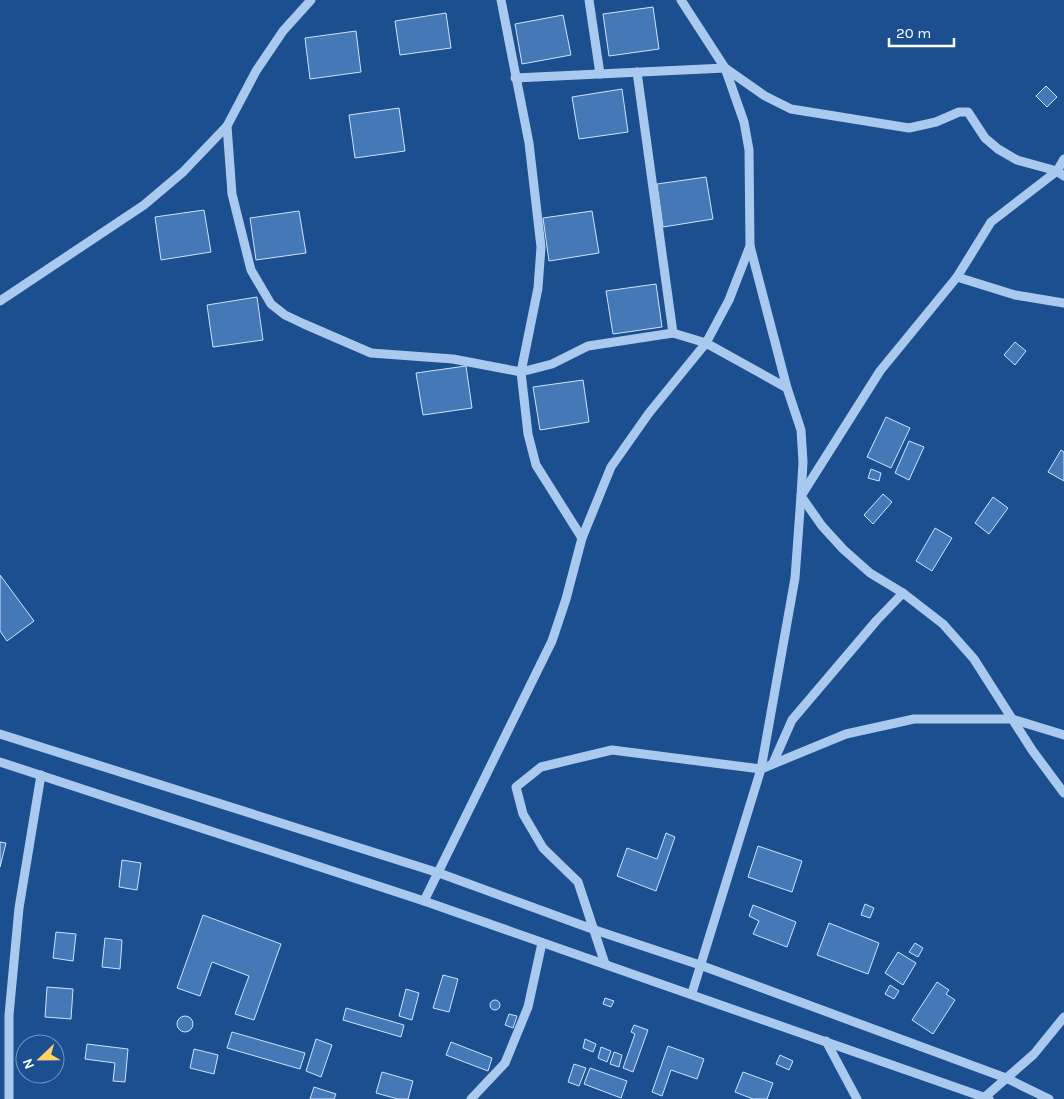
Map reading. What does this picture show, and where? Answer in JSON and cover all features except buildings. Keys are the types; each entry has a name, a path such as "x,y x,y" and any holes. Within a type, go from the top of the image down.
{"street":[{"path":"0,301 144,205 183,172 227,126 256,71 283,31 311,0"},
{"path":"502,0 515,78 529,143 541,247 538,288 521,372 528,434 536,465 582,538"},
{"path":"588,0 600,74"},
{"path":"681,0 725,68 744,122 749,150 750,246 787,388 801,430 803,462 795,578 761,769 712,934 692,993"},
{"path":"515,78 725,68 765,96 791,109 908,128 936,122 959,112 968,112 986,138 998,149 1018,160 1061,173"},
{"path":"637,72 673,333"},
{"path":"227,126 232,194 252,270 271,304 291,318 371,353 453,359 521,372 552,364 588,346 673,333 706,343 787,388"},
{"path":"802,496 880,371 957,277 991,222 1061,173 1064,159"},
{"path":"424,900 552,641 566,599 582,538 611,466 650,413 706,343 729,300 750,246"},
{"path":"957,277 1015,295 1064,303"},
{"path":"802,496 822,526 843,550 870,573 903,593 943,624 974,658 1012,719 1064,793"},
{"path":"773,763 792,720 877,620 903,593"},
{"path":"605,964 578,882 544,848 524,814 516,787 541,768 612,750 761,769 846,734 914,719 1012,719 1064,735"},
{"path":"0,734 439,873 595,930 700,965 1006,1078 1049,1099"},
{"path":"0,762 424,900 987,1098 1006,1078 1034,1054 1064,1017"},
{"path":"9,1099 9,1015 17,927 41,775"},
{"path":"471,1099 505,1063 528,1007 542,943"},
{"path":"826,1041 857,1099"}]}
